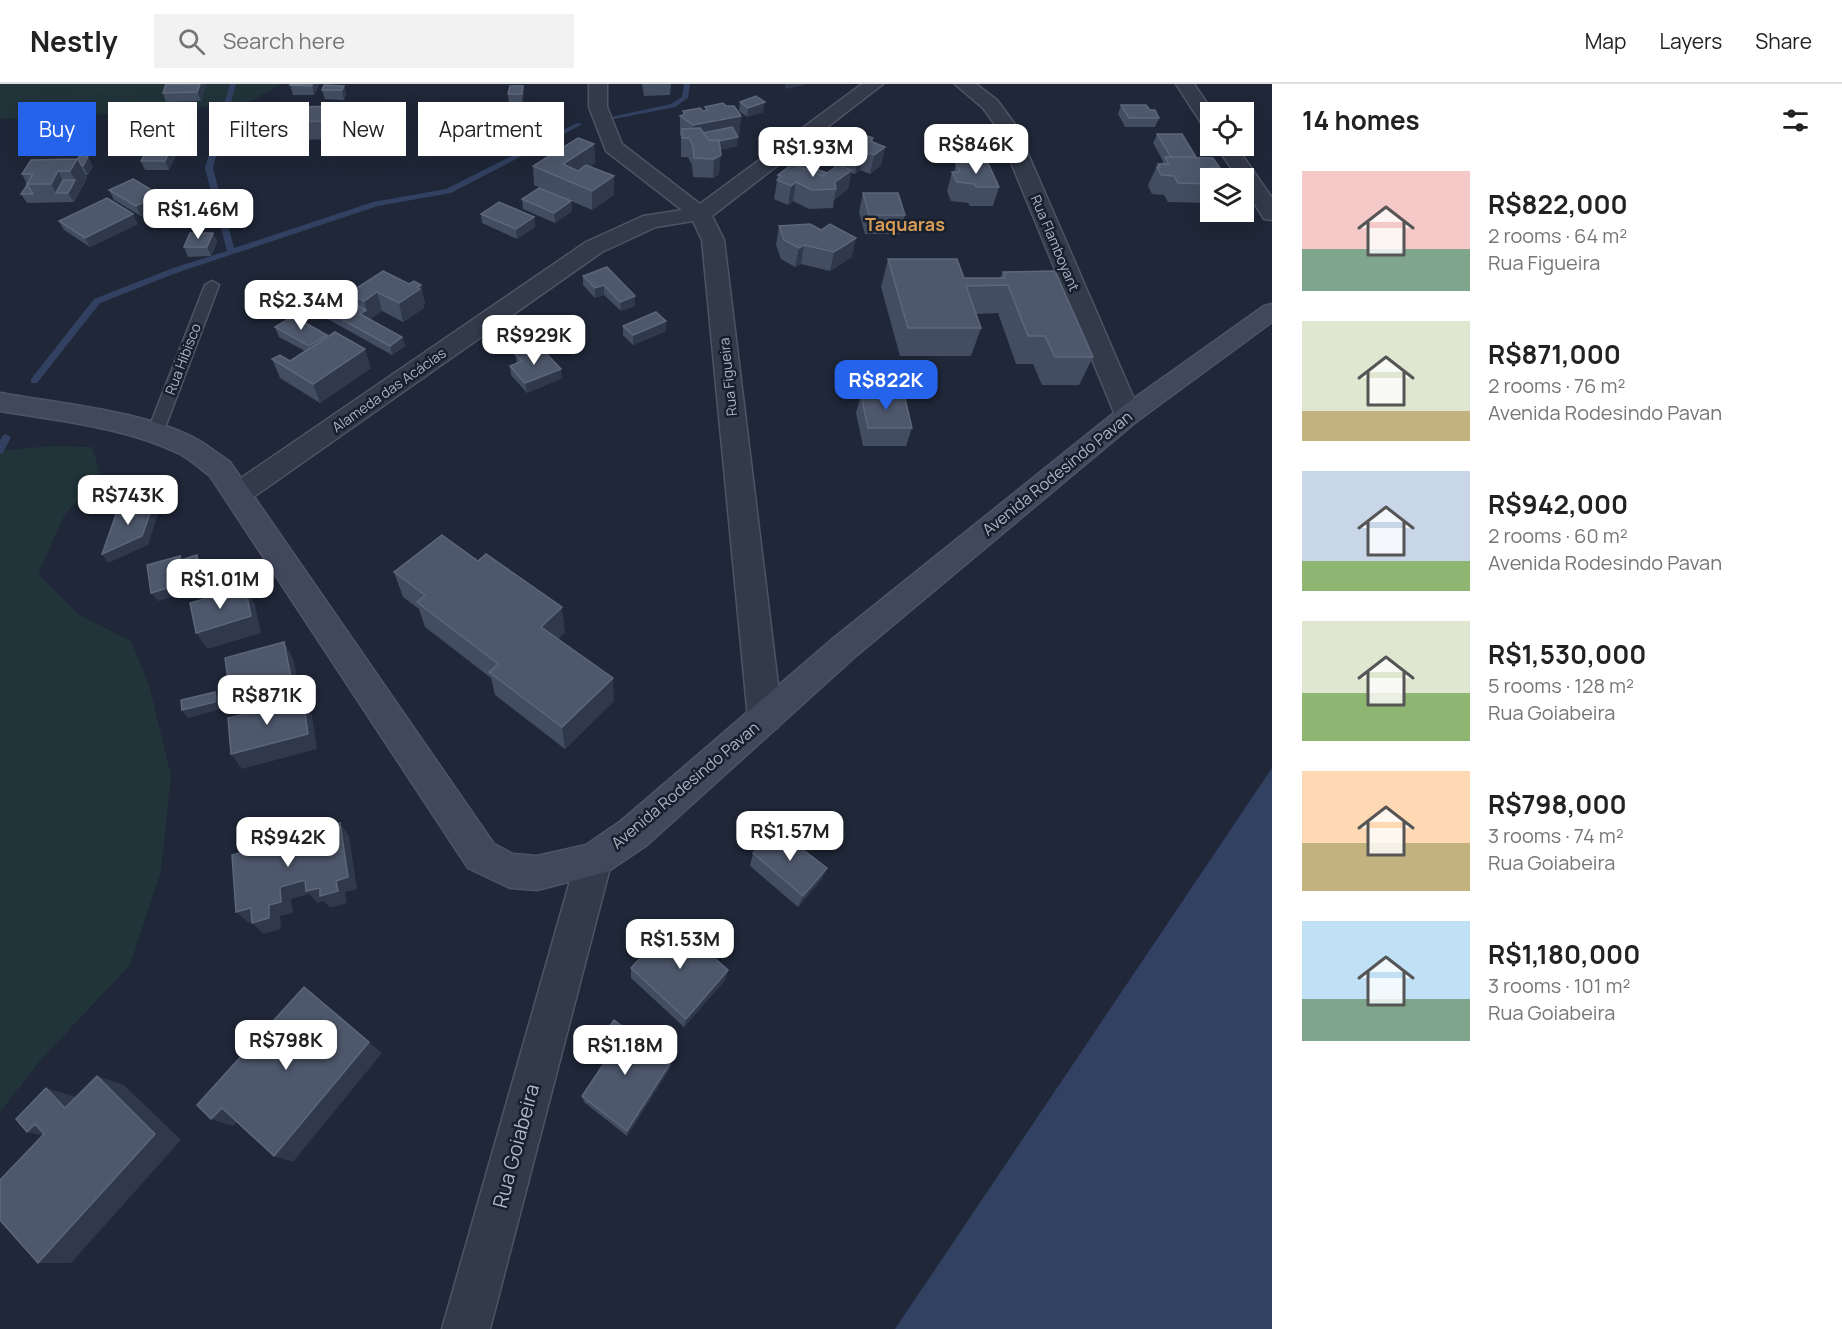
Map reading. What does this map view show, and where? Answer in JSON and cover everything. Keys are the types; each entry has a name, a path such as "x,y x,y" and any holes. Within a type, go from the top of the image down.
{"main road":[{"name":"Avenida Rodesindo Pavan","path":"0,402 114,422 155,433 192,449 220,469 481,856 510,871 537,873 594,860 634,833 846,646 1128,415 1272,311"}],"street":[{"name":"Rua Figueira","path":"598,84 598,107 613,147 700,214 713,240 765,718"},
{"name":"Alameda das Acácias","path":"238,494 594,248 651,221 700,214 874,84"},
{"name":"Rua Flamboyant","path":"964,84 990,104 1006,126 1128,415"},
{"path":"1185,84 1200,107"},
{"path":"1233,156 1272,214"},
{"name":"Rua Goiabeira","path":"466,1329 594,860"}],"lane":[{"name":"Rua Hibisco","path":"155,433 212,285"}],"green space":[{"path":"0,84 282,84 251,101 209,102 209,106 197,108 197,102 108,102 108,114 96,115 96,102 18,102 18,118 0,118"},
{"path":"50,446 92,447 101,476 65,514 38,574 78,614 131,641 149,685 171,775 161,871 130,965 39,1062 0,1112 0,451"}],"water":[{"path":"1272,768 1272,1329 895,1329"}],"building":[{"path":"166,84 200,84 197,92 163,93"},
{"path":"312,84 312,86 290,85"},
{"path":"324,85 344,86 342,90 322,90"},
{"path":"510,86 523,86 522,94 508,94"},
{"path":"756,96 765,102 748,108 740,102"},
{"path":"723,103 726,106 734,106 741,116 693,125 680,116 685,114 683,111 700,108 703,111 708,110 705,107"},
{"path":"1121,105 1146,105 1150,110 1155,110 1159,118 1129,118"},
{"path":"321,106 321,121 309,122 309,107"},
{"path":"732,127 738,137 719,141 709,140 703,133"},
{"path":"700,128 709,140 719,140 721,155 714,159 694,158 693,146 689,138 682,138 682,129"},
{"path":"851,130 873,138 870,141 885,147 874,155 864,151 859,155 831,144"},
{"path":"1157,134 1182,134 1196,157 1171,157"},
{"path":"578,138 594,144 563,164 578,171 586,165 614,176 592,191 533,166 549,156 564,156 564,147"},
{"path":"79,156 88,156 83,166 78,159"},
{"path":"144,156 167,156 165,161 141,161"},
{"path":"1165,157 1213,158 1220,168 1200,168 1200,184 1178,183 1174,176 1161,175 1157,167 1160,167 1158,164 1169,164"},
{"path":"77,159 70,171 58,171 51,184 27,184 33,174 22,174 31,160"},
{"path":"988,163 999,187 976,187 974,184 957,182 952,172 960,172 956,164"},
{"path":"792,164 823,176 838,165 852,170 835,182 836,189 812,190 796,182 791,186 777,180 781,176 778,175"},
{"path":"803,164 827,173 823,176 799,167"},
{"path":"133,179 160,195 136,206 109,190"},
{"path":"63,180 75,180 68,193 56,193"},
{"path":"27,185 33,194 21,194"},
{"path":"539,188 571,201 554,213 522,199"},
{"path":"863,193 898,193 905,215 869,215"},
{"path":"107,198 133,214 85,238 59,221"},
{"path":"499,202 534,217 516,229 481,214"},
{"path":"810,224 821,230 830,224 856,238 834,252 804,245 799,248 784,240 779,226"},
{"path":"190,233 213,233 207,247 184,247"},
{"path":"888,259 957,259 964,278 1005,278 1003,272 1055,271 1093,357 1055,357 1045,336 1028,336 1008,285 966,286 981,328 908,328"},
{"path":"607,267 635,296 620,302 604,285 595,288 583,276"},
{"path":"383,271 409,284 414,281 421,285 417,287 420,289 399,303 377,292 364,301 349,293"},
{"path":"323,298 338,306 348,300 366,310 360,314 402,337 390,346 314,304"},
{"path":"656,312 666,321 633,335 623,326"},
{"path":"293,316 327,335 309,346 275,327"},
{"path":"335,332 365,349 313,384 272,359 280,355 290,361"},
{"path":"527,349 533,356 545,352 561,369 525,383 510,366 522,361 515,354"},
{"path":"904,394 912,428 868,428 861,395"},
{"path":"153,505 142,536 102,554 119,506"},
{"path":"442,535 478,561 486,554 562,607 541,627 613,678 562,727 489,672 498,664 417,602 425,595 394,572"},
{"path":"197,555 201,578 151,593 147,565 180,556 181,560"},
{"path":"245,587 251,616 196,633 190,603"},
{"path":"284,642 291,678 230,695 225,658"},
{"path":"215,692 215,702 182,710 181,700"},
{"path":"303,699 308,734 231,754 228,718"},
{"path":"340,823 348,877 336,881 338,891 320,896 320,888 306,891 305,880 280,887 281,902 269,905 269,918 252,923 251,908 236,912 232,855 263,847 262,839 294,830 296,847 308,844 306,832"},
{"path":"776,829 827,868 803,896 753,853"},
{"path":"674,922 728,970 686,1019 631,968"},
{"path":"304,987 369,1042 274,1156 222,1108 211,1119 197,1105"},
{"path":"614,1020 671,1062 627,1131 582,1096 609,1056 596,1047"},
{"path":"97,1076 155,1134 38,1263 0,1220 0,1180 44,1134 35,1124 27,1132 16,1119 46,1088 65,1108"}],"waterway":[{"path":"231,251 209,168 233,84"},
{"path":"614,117 673,106 685,98 687,84"},
{"path":"34,381 97,301 176,270 376,204 448,191 579,124"},
{"path":"0,451 6,437"}],"district":[{"name":"Taquaras","path":"905,225"}]}
